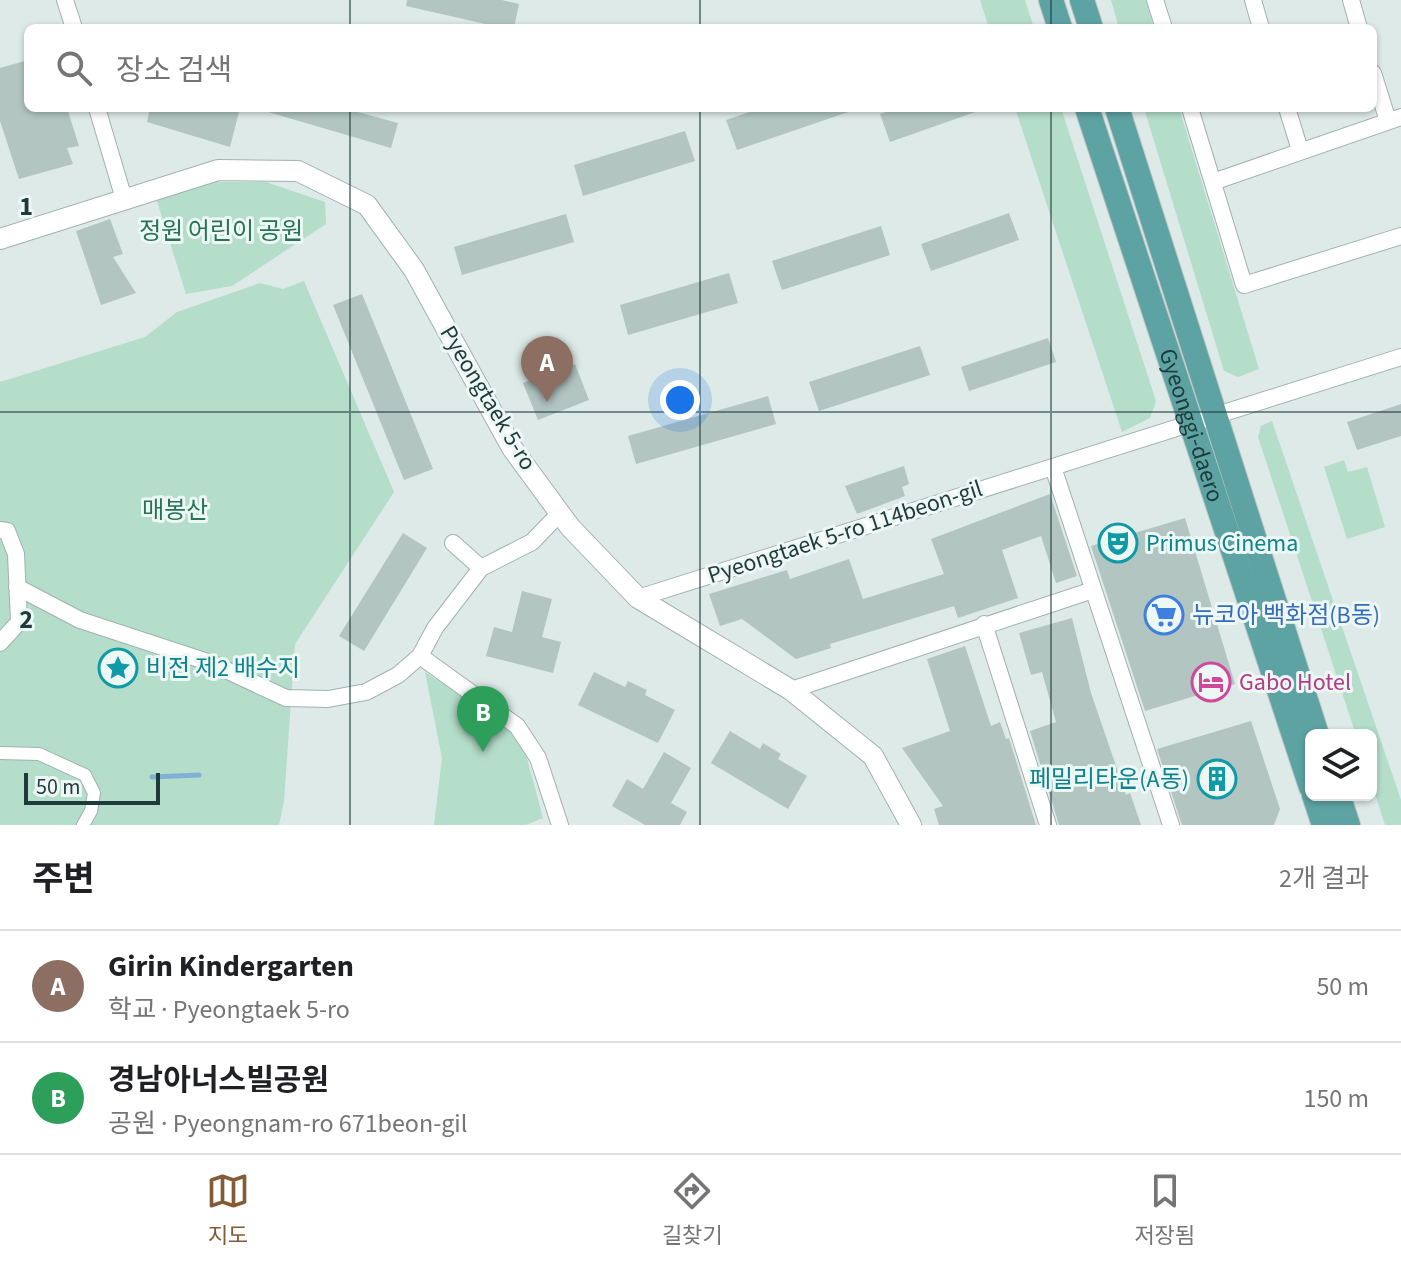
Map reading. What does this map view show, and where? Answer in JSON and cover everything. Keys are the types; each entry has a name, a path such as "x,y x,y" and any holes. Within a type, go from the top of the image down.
{"main road":[{"path":"1082,0 1090,24"},
{"name":"Gyeonggi-daero","path":"1088,112 1315,729"},
{"name":"Gyeonggi-daero","path":"1118,112 1203,419 1305,767"},
{"path":"1316,801 1324,825"},
{"path":"1340,801 1348,825"}],"street":[{"path":"65,0 73,24"},
{"path":"1155,0 1163,24"},
{"path":"1253,0 1260,24"},
{"path":"1351,0 1358,24"},
{"path":"1213,182 1394,119 1377,82"},
{"path":"98,112 124,199"},
{"path":"1191,112 1244,285 1401,236"},
{"path":"1288,112 1300,150"},
{"name":"Pyeongtaek 5-ro","path":"0,239 218,170 298,171 367,205 414,270 512,448 560,513 638,598 791,690 873,756 911,825"},
{"name":"Pyeongtaek 5-ro 114beon-gil","path":"638,598 1401,357"},
{"path":"1053,467 1171,825"},
{"path":"17,587 80,620 211,663 286,698 328,699 366,692 398,675 420,656 435,628 481,568 532,542 560,513"},
{"path":"0,643 19,622 16,554 4,531"},
{"path":"453,543 481,568"},
{"path":"791,690 1093,590"},
{"path":"984,624 1048,825"},
{"path":"420,656 517,726 538,758 560,825"},
{"path":"0,753 39,754 85,775 94,793 91,811 83,825"}],"green space":[{"path":"980,0 1025,0 1033,24 988,24"},
{"path":"1111,0 1146,0 1153,24 1118,24"},
{"path":"1016,112 1062,112 1156,401 1150,418 1122,432"},
{"path":"1145,112 1180,112 1259,369 1238,377 1224,371"},
{"name":"정원 어린이 공원","path":"214,182 266,182 325,202 326,224 232,286 186,294 156,198"},
{"name":"매봉산","path":"304,281 394,492 295,644 284,801 279,825 0,825 0,382 145,337 177,312 260,283 283,289"},
{"path":"1272,421 1377,729 1354,729 1258,437 1261,426"},
{"path":"1344,460 1348,472 1367,467 1385,527 1347,539 1324,467"},
{"path":"425,672 514,730 524,747 543,818 526,825 434,825 442,758"},
{"path":"1377,729 1401,800 1401,825 1385,825 1377,800"}],"building":[{"path":"407,0 502,0 519,4 515,24 485,24 406,6"},
{"path":"24,61 24,112 68,112 79,146 67,148 73,164 19,179 0,121 0,68"},
{"path":"149,112 239,112 230,147 147,122"},
{"path":"268,112 358,112 398,123 391,148"},
{"path":"749,112 848,112 737,150 726,120"},
{"path":"886,112 975,112 890,142 880,114"},
{"path":"685,131 695,161 583,196 574,165"},
{"path":"1009,213 1019,240 931,271 921,244"},
{"path":"566,214 574,242 462,275 454,247"},
{"path":"110,219 123,254 113,257 136,293 101,305 76,231"},
{"path":"881,226 890,255 782,290 772,261"},
{"path":"729,273 738,303 628,335 620,305"},
{"path":"362,294 433,469 404,480 333,305"},
{"path":"1048,338 1056,362 969,391 961,367"},
{"path":"920,346 930,375 819,411 809,382"},
{"path":"575,364 589,400 538,420 523,383"},
{"path":"768,396 776,424 636,464 628,436"},
{"path":"1401,404 1401,436 1357,450 1347,422"},
{"path":"904,466 909,484 902,487 905,496 857,514 845,486"},
{"path":"1050,494 1077,576 1056,583 1041,536 1002,550 1018,598 958,618 954,606 830,644 831,648 796,659 742,619 720,626 709,594 787,570 790,579 849,559 863,599 944,574 931,539"},
{"name":"뉴코아 백화점(B동)","path":"1185,518 1235,684 1145,711 1091,546"},
{"path":"403,533 427,548 364,651 339,636"},
{"path":"522,591 552,599 542,637 561,642 553,673 486,656 494,627 512,632"},
{"path":"1072,618 1091,693 1126,795 1130,793 1141,825 1059,825 1030,731 1056,722 1042,672 1031,675 1019,633"},
{"path":"965,646 991,726 1000,722 1006,739 1009,738 1036,825 939,825 934,809 943,806 902,748 950,731 927,659"},
{"path":"594,672 625,687 628,681 647,690 645,695 675,710 658,743 578,705"},
{"name":"페밀리타운(A동)","path":"1251,721 1280,809 1274,825 1182,825 1157,749"},
{"path":"730,731 760,749 763,743 781,754 778,759 807,776 788,809 711,763"},
{"path":"664,752 691,768 671,803 687,812 680,825 645,825 612,806 627,779 643,789"}],"waterway":[{"path":"152,777 199,775"}],"place":[{"name":"Girin Kindergarten","path":"547,402"},
{"name":"Primus Cinema","path":"1118,543"},
{"name":"뉴코아 백화점(B동)","path":"1164,615"},
{"name":"비전 제2 배수지","path":"118,668"},
{"name":"Gabo Hotel","path":"1211,682"},
{"name":"경남아너스빌공원","path":"483,752"},
{"name":"페밀리타운(A동)","path":"1217,779"}]}
